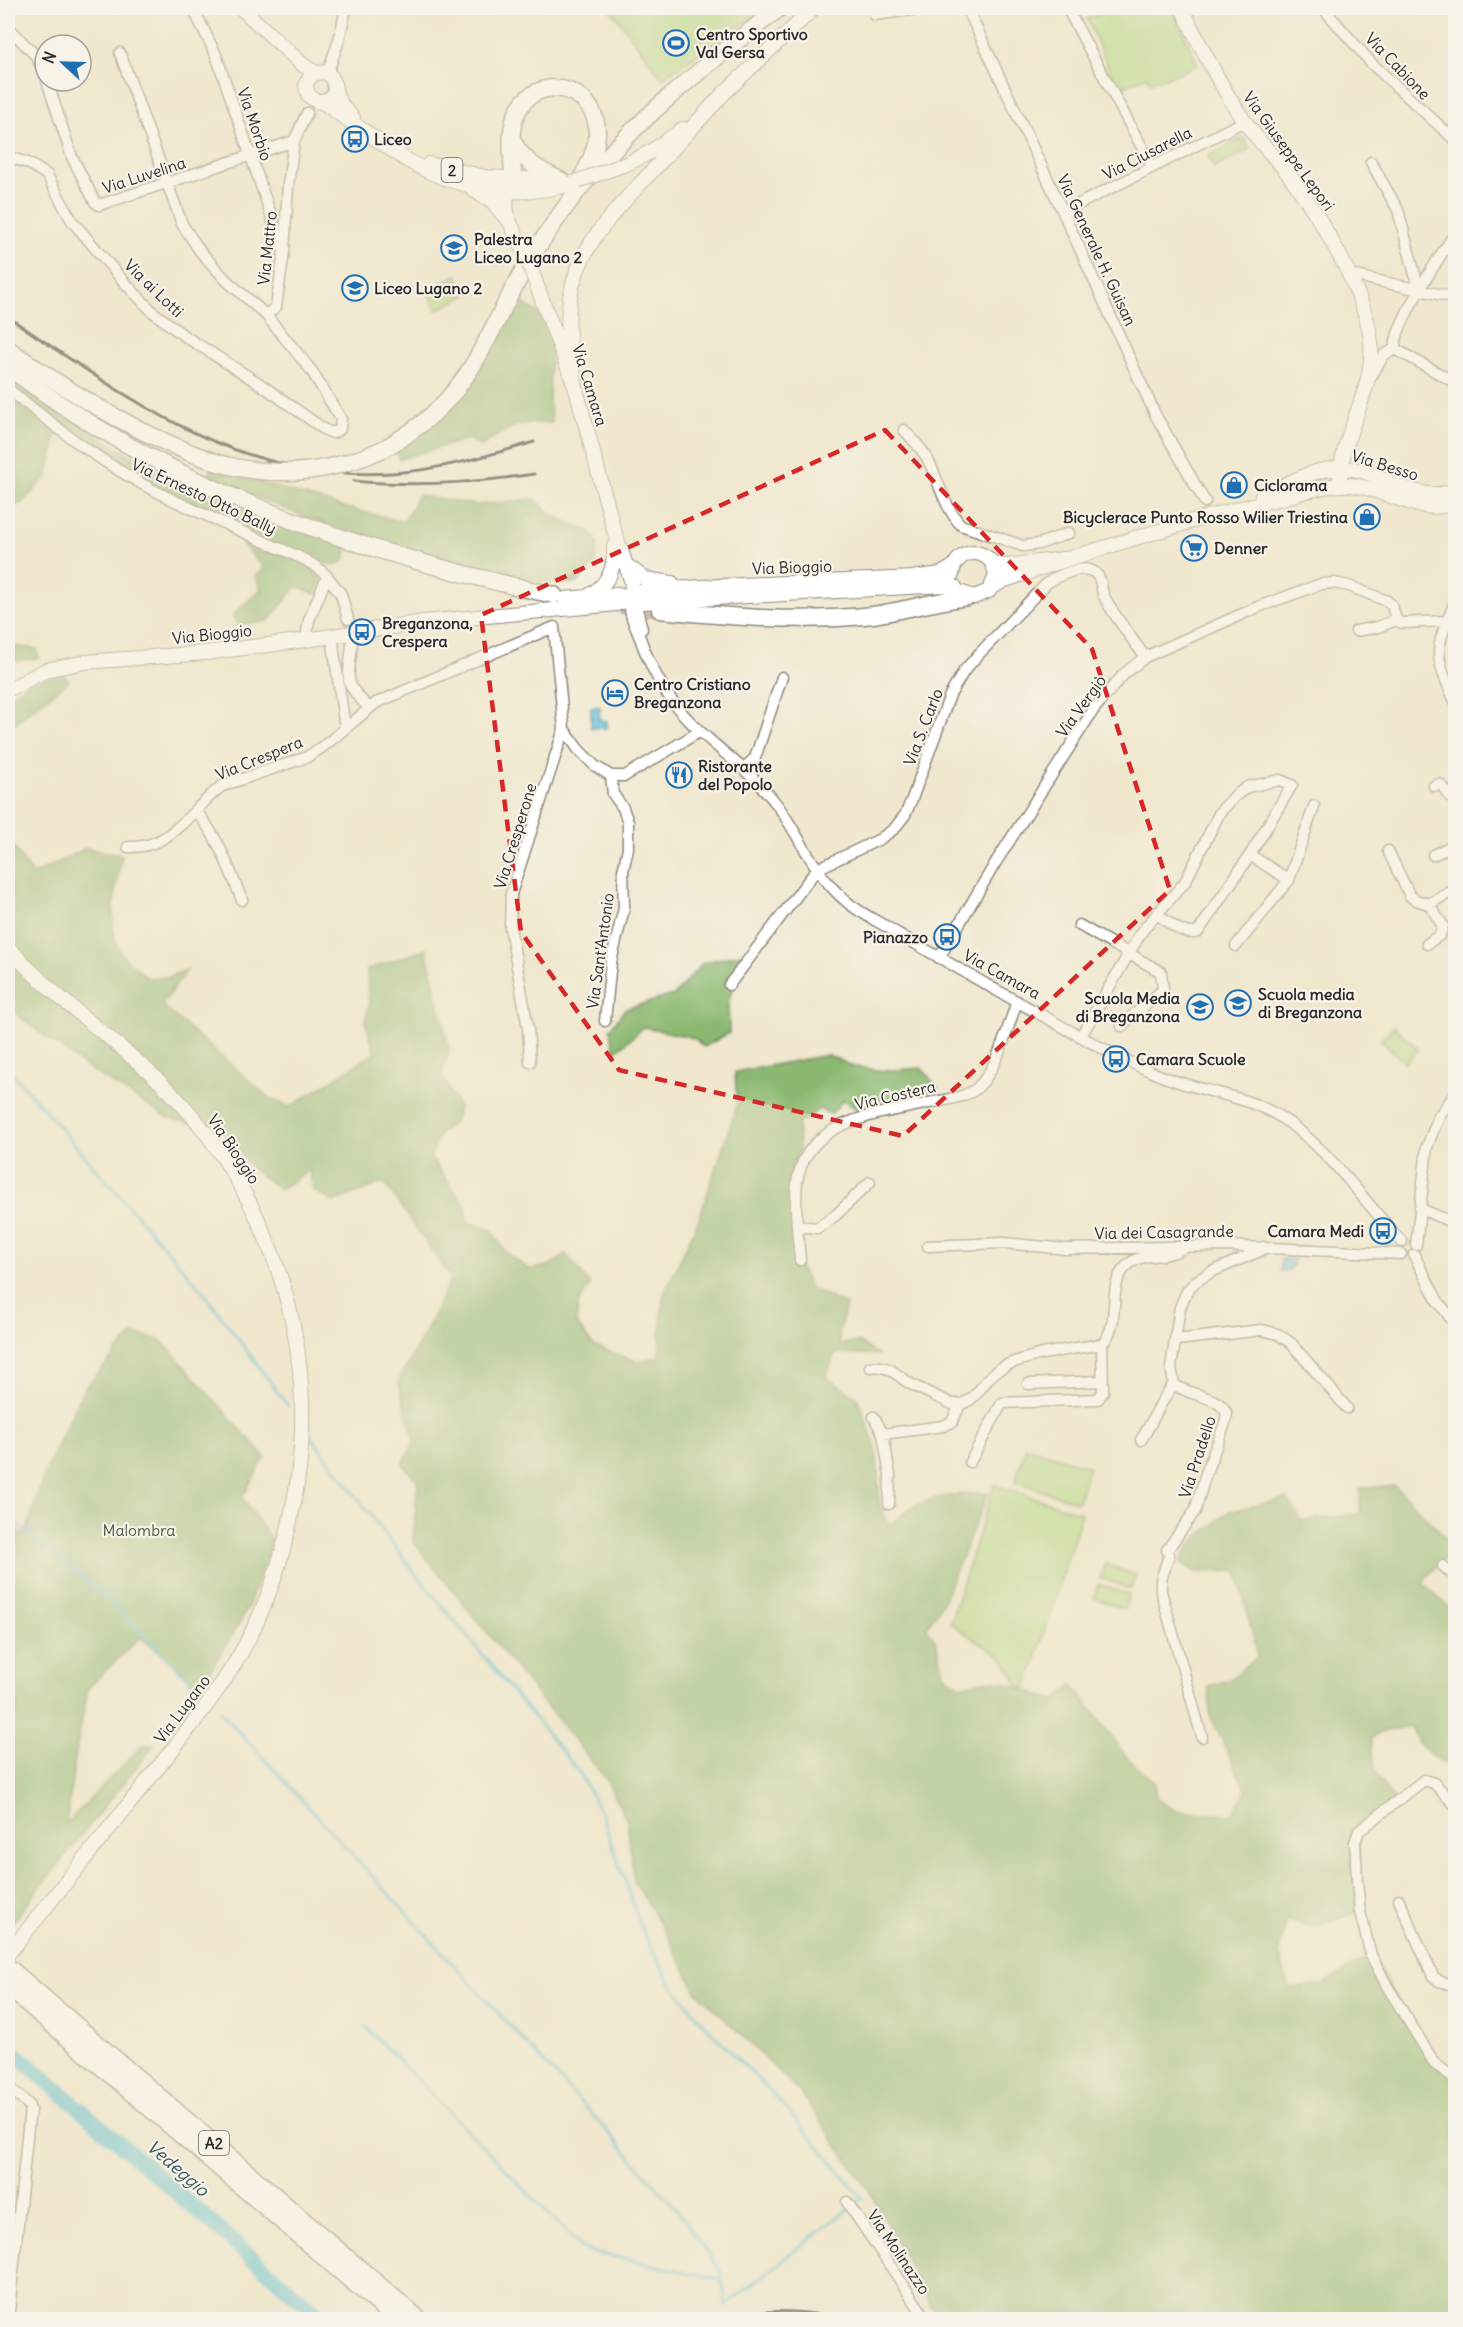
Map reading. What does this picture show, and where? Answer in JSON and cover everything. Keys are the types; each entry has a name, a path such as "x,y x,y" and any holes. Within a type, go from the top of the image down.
{"highway":[{"path":"571,186 611,153 695,73 780,8"},
{"path":"8,349 61,385 134,426 215,462 261,472 294,472 347,463 383,449 422,425 462,384 597,141 596,120 584,100 561,88 549,89 532,95 523,103 516,114 512,140 511,187"},
{"path":"512,140 527,162 571,186"},
{"path":"8,367 116,439 185,476 262,509 391,555 554,595"},
{"path":"660,605 754,618 808,619 873,615 962,592"},
{"name":"A2","path":"8,1967 420,2319"},
{"name":"A2","path":"8,1987 396,2319"}],"main road":[{"name":"2","path":"241,8 303,65 322,74"},
{"name":"2","path":"253,18 314,96 419,168 455,182 551,189 571,186 629,163 668,141 726,92 814,8"},
{"name":"Via Giuseppe Lepori","path":"1183,9 1218,79 1245,121 1313,208 1350,278 1370,334 1371,363 1339,468 1340,484"},
{"path":"322,74 334,80 335,92 330,99 314,96 309,80 322,74"},
{"name":"2","path":"335,92 343,106 363,130"},
{"path":"576,389 568,314 574,280 584,256 597,233 616,210 726,92"},
{"name":"2","path":"393,151 452,171 485,177 511,187"},
{"path":"455,182 473,189 492,201 511,225"},
{"name":"Via Camara","path":"511,187 525,253"},
{"name":"Via Camara","path":"511,187 504,204 576,389 614,530 633,589 631,598"},
{"name":"Via Besso","path":"1339,468 1360,471 1412,491 1436,495 1453,501"},
{"name":"Via Bioggio","path":"1230,510 1309,476 1339,468"},
{"name":"Via Besso","path":"1340,484 1364,486 1416,505 1429,506 1453,501"},
{"name":"Via Bioggio","path":"8,690 35,674 70,664 205,653 332,637 500,608 618,594 660,605 944,585 962,592 984,595 992,587 1005,580 1071,558 1230,510 1340,484"},
{"path":"588,597 609,579 615,563 614,530"},
{"name":"Via Camara","path":"614,530 625,588 631,598"},
{"name":"Via Bioggio","path":"424,622 617,604 644,591 728,585 912,578 941,574 967,554 981,554"},
{"path":"981,554 993,564 996,576 992,587"},
{"name":"Via Bioggio","path":"993,564 1006,566 1071,558"},
{"path":"626,565 638,575 652,580 728,585"},
{"path":"953,567 952,581 962,592"},
{"name":"Via Bioggio","path":"8,947 60,997 162,1083 204,1131 242,1188 268,1245 287,1302 302,1383 300,1442"},
{"name":"Via Lugano","path":"8,1954 199,1716 240,1654 254,1629 277,1573 292,1516 300,1442"}],"street":[{"name":"Via Morbio","path":"193,8 216,55 284,252"},
{"path":"322,74 339,40 346,8"},
{"path":"875,15 924,8"},
{"name":"Via Generale H. Guisan","path":"967,8 1156,416 1205,502"},
{"path":"1067,8 1152,166"},
{"name":"Via Cabione","path":"1323,8 1373,65 1455,141"},
{"path":"8,27 33,53"},
{"path":"120,53 182,224 200,251 226,280 266,315"},
{"name":"Via Luvelina","path":"51,93 72,157 94,202 99,205 294,141"},
{"name":"Via Mattro","path":"266,315 276,307 284,252 288,186 294,141 314,96"},
{"name":"Via Ciusarella","path":"1063,212 1245,121"},
{"name":"Via ai Lotti","path":"8,157 28,163 47,175 72,221 124,283 161,319 325,430 333,433 338,431 342,425 341,419 311,370 266,315"},
{"path":"1371,162 1398,210 1419,290"},
{"path":"1395,350 1396,339 1419,290 1455,232"},
{"path":"1350,278 1356,276 1455,298"},
{"path":"1365,387 1384,355 1395,350"},
{"path":"1395,350 1455,383"},
{"name":"Via Ernesto Otto Bally","path":"8,388 90,452 125,476 304,560 327,576"},
{"path":"904,430 919,445 928,459 953,517 961,525 1015,545 1032,546 1070,533"},
{"path":"981,554 988,535"},
{"name":"Via S. Carlo","path":"729,985 817,869 870,846 894,829 912,799 950,695 964,671 1047,583 1055,577 1087,569 1096,573 1104,595 1145,657"},
{"path":"306,640 309,620 327,576 341,594 348,619"},
{"name":"Via Vergiò","path":"939,958 996,862 1094,709 1124,674 1145,657 1268,603 1321,584 1334,583 1349,586 1387,600 1392,604 1396,620"},
{"name":"Via Camara","path":"631,598 636,605 647,659"},
{"name":"Via Camara","path":"631,598 630,609 647,659 665,694 699,732 765,790 786,816 817,869 849,904 939,958 1128,1061 1162,1076 1250,1103 1277,1115 1305,1135 1326,1156 1402,1242"},
{"path":"1455,600 1437,652 1441,670 1455,703"},
{"path":"641,627 646,612 660,605"},
{"path":"1356,631 1378,627 1396,620 1409,624 1446,621"},
{"name":"Via Crespera","path":"128,847 142,848 158,843 169,836 222,786 307,757 324,747 369,708 554,627"},
{"name":"Via Cresperone","path":"530,1062 528,1028 510,927 511,894 564,729 554,627"},
{"path":"332,637 345,728"},
{"path":"351,644 348,682 369,708"},
{"path":"743,769 755,758 782,677"},
{"path":"564,729 587,758 611,776 625,776 634,772 699,732"},
{"name":"Via Sant'Antonio","path":"605,1021 611,962 624,908 623,871 628,848 628,822 623,808 613,794 611,776"},
{"path":"1081,1036 1142,931 1185,882 1220,812 1247,787 1280,780 1292,785 1250,855 1198,932 1184,933 1157,914"},
{"path":"1434,786 1439,784 1444,787 1449,798 1455,801"},
{"path":"1236,946 1289,880 1314,806"},
{"path":"195,810 207,824 220,848 242,900"},
{"path":"1433,855 1455,844"},
{"path":"1388,852 1410,896 1429,904 1443,926 1440,936 1427,944"},
{"path":"1250,855 1289,880"},
{"path":"1429,904 1455,889"},
{"path":"1079,925 1161,972 1163,989 1129,1017 1122,1026"},
{"name":"Via Costera","path":"800,1260 797,1182 809,1149 826,1134 846,1122 952,1098 975,1090 987,1078 1017,1001"},
{"path":"1455,1093 1433,1129 1426,1155 1415,1250 1409,1257 1401,1254 1399,1247 1402,1242 1409,1240 1415,1250 1437,1300 1455,1325"},
{"path":"798,1226 817,1228 836,1215 870,1182"},
{"path":"1421,1209 1455,1224"},
{"name":"Via dei Casagrande","path":"928,1246 1003,1243 1066,1249 1187,1245 1401,1254"},
{"path":"870,1367 878,1366 899,1374 906,1382 952,1404 968,1403 997,1371 1015,1361 1102,1344 1107,1339 1113,1324 1112,1307 1116,1285 1123,1271 1132,1261 1148,1256 1168,1256 1187,1245"},
{"path":"1141,1440 1153,1422 1165,1395 1174,1384 1172,1367 1182,1299 1195,1282 1218,1269 1260,1251 1263,1247"},
{"path":"1177,1340 1262,1330 1278,1334 1291,1343 1347,1408"},
{"path":"970,1462 1002,1403 1098,1399 1103,1392 1102,1344"},
{"path":"1028,1384 1102,1381"},
{"name":"Via Pradello","path":"1174,1384 1184,1391 1219,1403 1227,1414 1226,1423 1206,1473 1195,1511 1167,1550 1169,1555 1161,1586 1202,1737"},
{"path":"883,1434 943,1426 952,1422 960,1405"},
{"path":"874,1417 883,1434 890,1474 889,1504"},
{"path":"1443,1566 1455,1577"},
{"path":"1455,1806 1434,1783 1424,1780 1364,1826 1356,1835 1355,1842 1360,1912 1371,1955 1387,1986 1435,2064 1455,2079"},
{"path":"1400,1900 1434,1978 1442,1983 1455,1986"},
{"path":"8,2086 28,2104 30,2109 8,2319"},
{"name":"Via Molinazzo","path":"848,2202 927,2319"}],"highlighted area":[{"path":"885,430 1092,649 1170,890 903,1136 619,1070 521,932 481,615"}],"green space":[{"name":"Centro Sportivo Val Gersa","path":"610,8 769,8 662,78"},
{"path":"1113,8 1172,8 1198,65 1151,83 1147,76 1118,89 1087,19"},
{"path":"1243,138 1250,149 1214,168 1208,156"},
{"path":"457,275 467,295 437,310 427,290"},
{"path":"516,300 538,312 551,346 549,402 552,423 522,424 499,434 481,446 468,439 399,459 397,449 442,417"},
{"path":"8,371 78,422 133,457 224,500 347,547 345,559 337,565 305,561 321,579 315,594 297,586 268,621 237,625 233,615 261,589 255,576 264,568 242,544 241,531 162,495 57,429 48,475 22,503 8,508"},
{"path":"212,468 339,506 404,522 418,495 476,505 534,499 554,516 589,531 598,542 595,563 577,583 537,582 479,571 313,520 208,475"},
{"path":"8,646 37,649 39,658 8,662"},
{"path":"62,673 69,681 8,728 8,698 27,684"},
{"path":"8,839 33,875 86,848 122,855 113,904 113,930 120,952 147,978 168,977 187,970 162,1005 269,1098 290,1107 375,1053 365,1021 369,1006 367,970 426,949 449,1049 442,1075 459,1108 454,1122 440,1133 430,1157 466,1207 467,1222 492,1230 503,1249 517,1262 531,1270 551,1265 566,1254 590,1285 579,1301 576,1323 594,1346 638,1362 659,1356 663,1297 699,1219 737,1105 735,1072 828,1055 854,1067 885,1071 922,1068 939,1090 875,1101 861,1112 843,1100 831,1114 819,1109 798,1124 799,1150 792,1168 795,1257 810,1288 846,1305 839,1344 859,1342 878,1355 835,1353 826,1378 857,1397 876,1447 880,1507 889,1526 911,1508 934,1499 959,1494 988,1493 942,1604 926,1629 935,1639 945,1675 960,1686 974,1682 997,1681 1054,1701 1073,1685 1129,1760 1155,1783 1156,1799 1177,1811 1232,1815 1246,1790 1210,1715 1209,1686 1231,1679 1258,1656 1237,1571 1196,1572 1180,1562 1191,1543 1230,1511 1288,1498 1301,1521 1360,1514 1360,1488 1395,1486 1455,1547 1422,1582 1455,1613 1455,1748 1444,1764 1418,1743 1411,1726 1383,1732 1371,1738 1376,1772 1396,1801 1359,1831 1360,1912 1313,1927 1287,1920 1279,1952 1289,1989 1324,1984 1371,1955 1423,2047 1455,2079 1455,2319 938,2319 870,2192 800,2092 696,1991 666,1933 634,1881 627,1821 606,1779 413,1541 418,1481 402,1464 415,1442 398,1382 423,1337 451,1278 384,1182 334,1202 313,1190 309,1170 280,1189 252,1169 225,1132 166,1117 83,1065 8,1008"},
{"path":"744,953 728,1002 729,1033 704,1047 694,1038 644,1027 615,1052 610,1029 625,1009 674,995 703,963"},
{"path":"1394,1026 1418,1049 1405,1063 1381,1040"},
{"name":"Malombra","path":"133,1334 161,1340 265,1457 242,1498 272,1541 247,1610 201,1686 140,1637 88,1688 66,1824 143,1745 154,1745 8,1927 8,1723 18,1707 8,1699 8,1525 25,1535 45,1472 84,1389"},
{"path":"1026,1447 1089,1467 1078,1502 1015,1482"},
{"path":"994,1485 1082,1513 1027,1686 1019,1686 1003,1658 950,1623"},
{"path":"1105,1564 1136,1575 1131,1589 1100,1578"},
{"path":"1098,1584 1129,1595 1124,1609 1094,1598"}],"water":[{"path":"591,707 600,707 599,720 607,721 606,728 591,728"},
{"path":"1281,1259 1294,1259 1294,1265 1289,1271 1280,1271"}],"waterway":[{"path":"8,1068 201,1289 288,1406"},
{"path":"220,1711 620,2145 678,2211 720,2271 726,2305 862,2198 785,2107 700,2020 670,1982 644,1935 601,1813 579,1772 414,1572 309,1434"},
{"path":"8,1517 102,1593 202,1693"},
{"path":"366,2027 582,2248 595,2253 720,2279"},
{"name":"Vedeggio","path":"8,2047 324,2320"}],"tunnel":[{"path":"620,606 660,610"}],"railway":[{"path":"8,317 142,405 187,429 234,449 283,464 336,472 392,473 446,466 534,442"},
{"path":"354,481 399,484 444,483 534,474"},
{"path":"715,2320 763,2312 795,2312 843,2320"}],"place":[{"name":"Centro Sportivo Val Gersa","path":"676,43"},
{"name":"Liceo","path":"355,139"},
{"name":"Palestra Liceo Lugano 2","path":"454,248"},
{"name":"Liceo Lugano 2","path":"355,288"},
{"name":"Ciclorama","path":"1234,485"},
{"name":"Bicyclerace Punto Rosso Wilier Triestina","path":"1367,517"},
{"name":"Denner","path":"1194,548"},
{"name":"Breganzona, Crespera","path":"362,632"},
{"name":"Centro Cristiano Breganzona","path":"615,693"},
{"name":"Ristorante del Popolo","path":"679,775"},
{"name":"Pianazzo","path":"947,937"},
{"name":"Scuola media di Breganzona","path":"1238,1003"},
{"name":"Scuola Media di Breganzona","path":"1200,1007"},
{"name":"Camara Scuole","path":"1116,1059"},
{"name":"Camara Medi","path":"1383,1231"}]}
